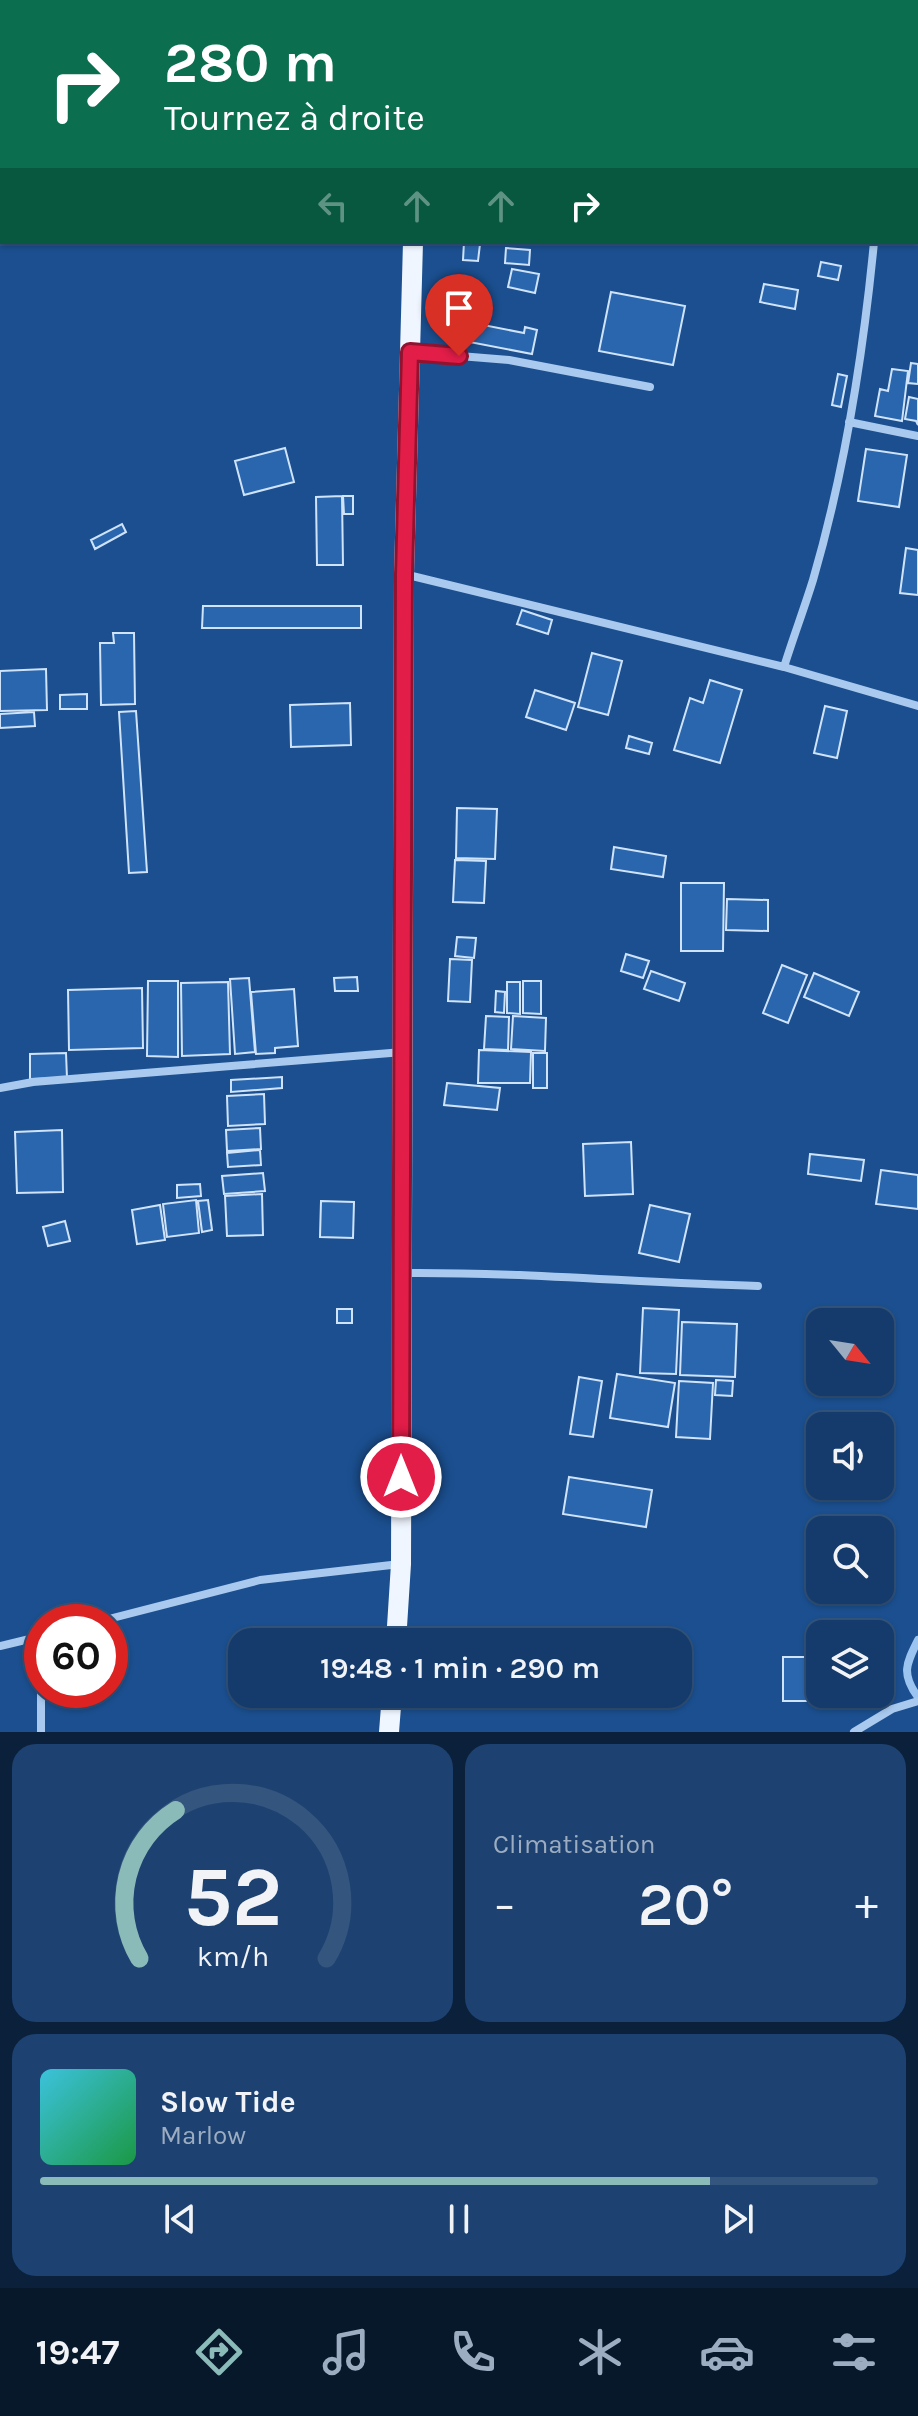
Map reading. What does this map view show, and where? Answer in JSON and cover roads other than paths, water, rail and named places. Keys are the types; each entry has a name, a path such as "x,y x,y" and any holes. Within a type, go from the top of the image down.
{"main road":[{"path":"397,1628 401,1564 404,574 413,244"},
{"path":"389,1732 391,1708"}],"street":[{"path":"784,667 813,579 844,454 866,325 874,244"},
{"path":"410,352 509,360 650,387"},
{"path":"849,422 918,436"},
{"path":"404,574 784,667 918,706"},
{"path":"0,1088 33,1082 404,1052"},
{"path":"402,1273 497,1272 758,1286"},
{"path":"128,1614 260,1580 401,1564"},
{"path":"0,1646 24,1640"},
{"path":"854,1732 892,1709 918,1701"},
{"path":"41,1708 41,1732"}],"waterway":[{"path":"918,1640 907,1669 909,1682 918,1697"}]}
